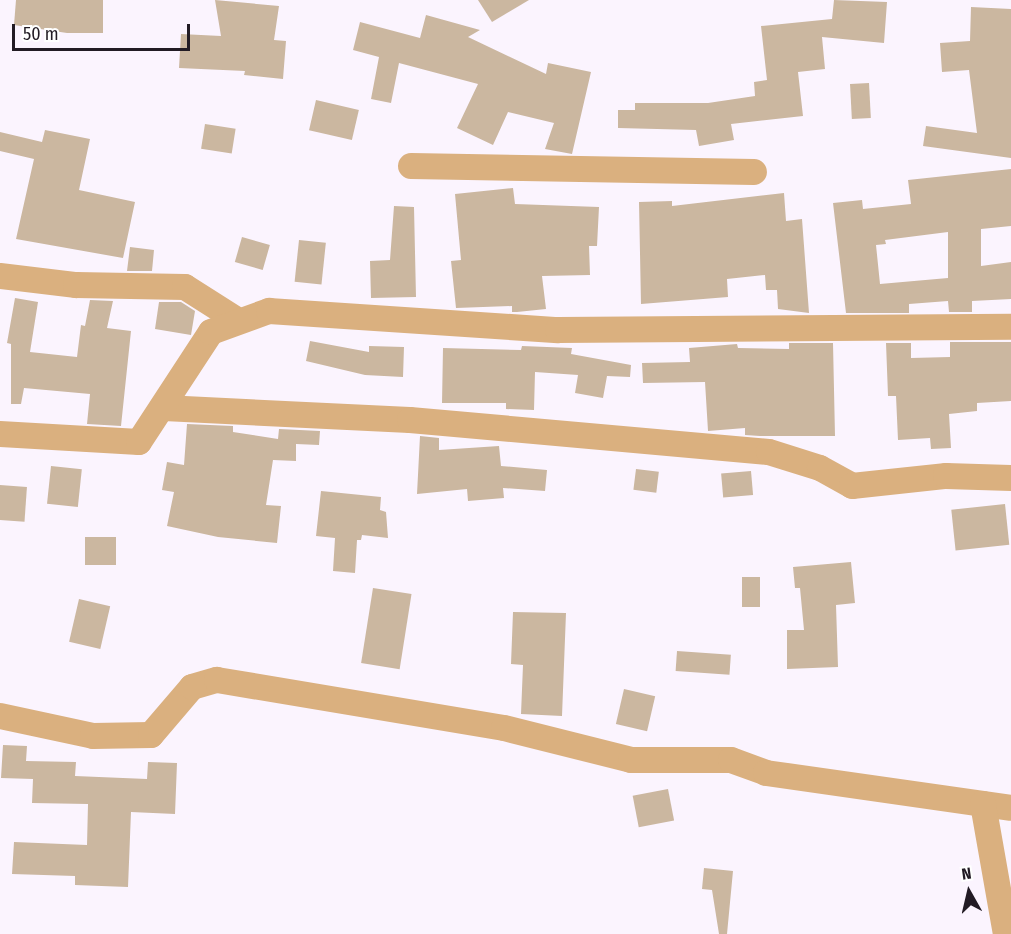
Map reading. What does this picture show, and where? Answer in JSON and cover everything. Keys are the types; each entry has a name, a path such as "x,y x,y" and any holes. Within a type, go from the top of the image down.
{"street":[{"path":"411,166 754,172"},
{"path":"0,276 76,285 185,287 237,320"},
{"path":"0,434 139,442 164,408 211,332 237,320 269,311 558,330 1011,327"},
{"path":"164,408 398,419 769,452 820,468 852,486 946,476 1011,478"},
{"path":"0,716 93,736 151,735 192,687 217,680 504,728 631,760 731,760 766,773 1011,808"},
{"path":"983,804 1006,934"}],"building":[{"path":"16,0 103,0 103,33 67,33 14,25"},
{"path":"215,0 279,6 274,40 286,41 283,79 244,75 245,71 179,68 181,34 221,36"},
{"path":"478,0 529,0 492,22"},
{"path":"834,0 887,2 884,43 822,37 825,69 798,72 803,116 731,124 734,140 699,146 696,130 618,128 618,110 635,110 635,103 708,103 755,96 754,82 767,80 761,26 832,19"},
{"path":"971,7 1011,9 1011,158 923,146 926,126 977,133 969,70 942,72 940,43 970,41"},
{"path":"426,15 480,30 468,37 546,74 548,63 591,72 572,154 545,149 554,123 508,112 493,145 457,128 478,84 399,63 391,103 371,99 379,57 353,50 360,22 420,38"},
{"path":"869,83 871,118 852,119 850,84"},
{"path":"316,100 359,110 352,140 309,130"},
{"path":"205,124 236,129 232,154 201,149"},
{"path":"45,130 90,139 79,190 135,202 123,258 16,239 34,159 0,151 0,132 42,142"},
{"path":"1011,169 1011,226 981,229 981,266 1011,262 1011,299 972,301 972,312 949,312 948,301 909,304 909,313 846,313 833,203 862,200 863,209 911,204 908,180","holes":["948,232 948,278 880,284 876,245 886,244 885,240"]},
{"path":"513,188 515,204 599,207 597,246 589,246 590,275 542,276 546,309 512,312 512,306 456,308 451,261 461,260 455,194"},
{"path":"784,193 786,221 802,219 809,313 778,309 777,290 766,290 765,275 727,279 728,297 641,304 639,202 672,201 672,206"},
{"path":"394,206 414,207 416,297 371,298 370,261 390,260"},
{"path":"242,237 270,245 263,270 235,262"},
{"path":"299,240 326,243 321,285 295,282"},
{"path":"130,247 154,250 152,271 127,271"},
{"path":"15,298 38,302 30,352 77,357 81,325 85,326 90,300 113,301 107,328 131,331 121,426 87,424 90,394 24,388 21,404 11,404 11,344 7,343"},
{"path":"159,302 181,302 195,311 191,335 155,329"},
{"path":"310,341 369,352 369,346 404,347 403,377 365,375 306,361"},
{"path":"950,342 1011,342 1011,401 977,403 977,411 949,414 951,448 931,449 930,438 898,440 896,396 888,396 886,343 911,343 911,358 950,357"},
{"path":"789,343 833,343 835,436 745,435 745,428 708,431 705,382 643,383 642,363 690,362 689,348 737,344 738,348 789,349"},
{"path":"522,346 572,348 571,354 631,365 630,377 607,376 603,398 575,393 578,375 535,372 534,410 506,409 506,403 442,403 443,348 521,350"},
{"path":"187,424 233,426 233,432 278,439 279,429 320,431 319,445 296,444 296,461 273,460 266,505 281,506 277,543 218,537 167,526 174,492 162,490 167,462 184,465"},
{"path":"420,436 439,438 439,450 499,446 501,466 547,470 545,491 503,488 504,498 468,501 467,489 417,494"},
{"path":"51,466 82,469 78,507 47,504"},
{"path":"636,469 659,472 656,493 633,490"},
{"path":"751,471 753,495 723,498 721,474"},
{"path":"0,485 27,487 24,522 0,520"},
{"path":"321,491 381,497 380,510 386,512 388,538 362,535 361,540 357,540 355,573 333,571 335,538 316,536"},
{"path":"1005,504 1009,545 956,550 951,510"},
{"path":"85,537 116,537 116,565 85,565"},
{"path":"851,562 855,603 836,605 838,667 787,669 787,630 804,630 800,588 795,588 793,567"},
{"path":"742,577 760,577 760,607 742,607"},
{"path":"373,588 412,594 400,669 361,663"},
{"path":"79,599 110,606 100,649 69,642"},
{"path":"513,612 566,613 562,716 521,714 523,665 511,664"},
{"path":"677,651 731,655 729,675 676,671"},
{"path":"624,689 655,696 647,731 616,724"},
{"path":"3,745 27,746 26,761 76,762 75,776 147,779 148,762 177,763 175,814 131,812 128,887 75,885 75,876 12,874 14,842 87,845 88,804 32,803 33,779 1,778"},
{"path":"668,789 674,820 639,827 633,796"},
{"path":"704,868 733,871 727,934 719,934 712,890 702,889"}]}
